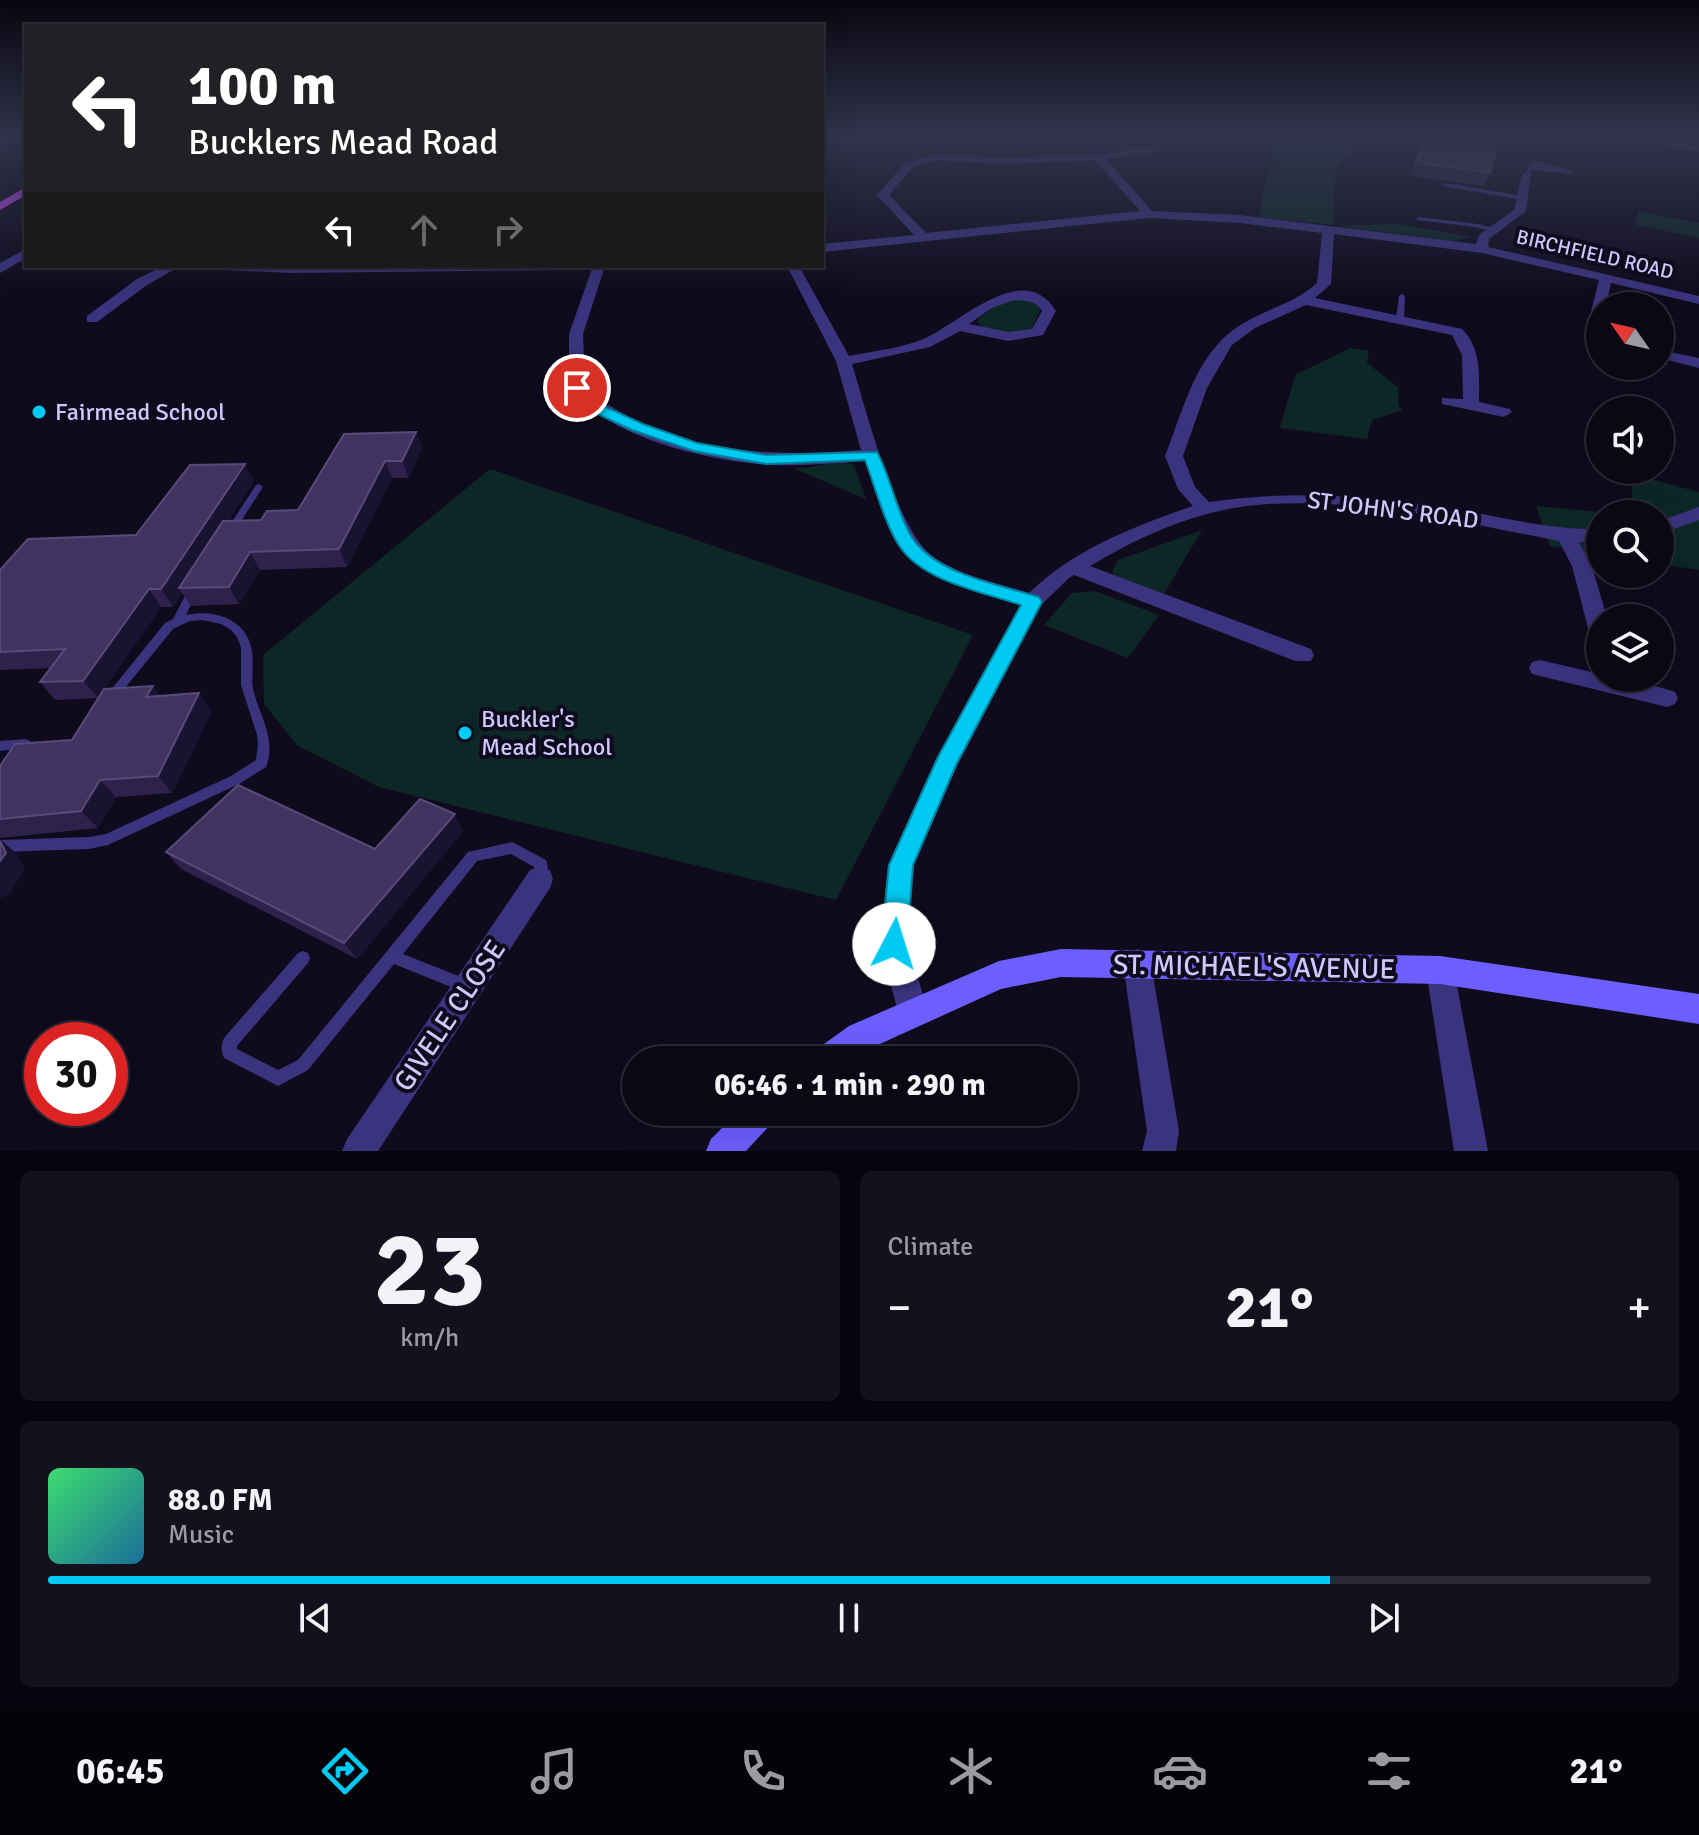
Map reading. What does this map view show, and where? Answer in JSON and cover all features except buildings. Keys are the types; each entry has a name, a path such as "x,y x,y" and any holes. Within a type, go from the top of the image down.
{"main road":[{"path":"0,207 24,191"}],"street":[{"path":"888,190 883,195 922,236"},
{"path":"1127,190 1149,214"},
{"name":"BIRCHFIELD ROAD","path":"1482,249 1483,238 1518,215 1525,190"},
{"name":"BIRCHFIELD ROAD","path":"824,248 1149,214 1328,229 1482,249 1699,300"},
{"path":"1205,508 1187,489 1174,456 1216,352 1239,332 1308,301 1324,284 1328,229"},
{"path":"0,269 24,254"},
{"path":"92,319 142,282 170,268"},
{"path":"598,268 576,334 577,388 596,408 637,427 694,447 766,459 871,455"},
{"path":"794,268 844,361 871,455 907,544 927,562 956,576 1032,602"},
{"path":"1601,292 1607,277"},
{"path":"844,361 926,344 959,326 990,301 1005,296 1033,297 1045,303 1049,311 1038,332 1023,337 998,337 959,326"},
{"path":"1308,301 1440,326 1466,338 1471,405"},
{"path":"1674,357 1699,363"},
{"path":"1448,401 1504,412"},
{"name":"ST JOHN'S ROAD","path":"913,1012 894,944 901,865 946,764 1032,602 1062,573 1133,533 1205,508 1294,499 1357,501 1450,514 1566,536 1586,535"},
{"path":"1674,523 1699,513"},
{"path":"1566,536 1582,566 1592,604"},
{"path":"1073,567 1303,655"},
{"path":"1540,668 1586,677"},
{"path":"1647,692 1667,698"},
{"name":"GIVELE CLOSE","path":"359,1151 540,879"},
{"name":"ST. MICHAEL'S AVENUE","path":"847,1046 913,1012 999,975 1061,963 1440,970 1699,1009"},
{"path":"1137,963 1163,1131 1159,1151"},
{"path":"1440,970 1471,1151"},
{"path":"723,1151 747,1126"}],"lane":[{"path":"1473,190 1523,198"},
{"path":"1480,224 1486,218"},
{"path":"1419,219 1458,225 1480,224 1498,230"},
{"path":"1400,319 1402,296"},
{"path":"220,547 259,487"},
{"path":"178,620 181,608 197,584"},
{"path":"0,846 89,843 108,839 235,780 262,763 266,746 246,680 246,646 234,627 218,618 197,615 169,626 106,705"},
{"path":"0,746 46,743"},
{"path":"303,958 229,1043 229,1053 278,1078 303,1065 473,856 512,848 541,864 540,879"},
{"path":"391,956 468,987"}],"green space":[{"path":"1264,190 1335,190 1334,225 1259,217"},
{"path":"1638,211 1699,223 1699,238 1635,225"},
{"path":"1395,224 1473,237 1452,241 1336,226"},
{"path":"1005,299 1031,300 1041,308 1031,330 1001,334 981,326 977,320"},
{"path":"1350,348 1369,351 1367,363 1398,387 1399,406 1403,410 1372,420 1367,439 1280,428 1295,375"},
{"path":"843,462 854,465 866,499 795,469"},
{"path":"490,469 973,635 836,900 379,787 298,746 264,704 263,655"},
{"path":"1632,484 1669,484 1699,492 1699,570 1674,566 1674,500 1632,500"},
{"path":"1536,506 1586,511 1586,552 1550,546"},
{"path":"1202,530 1162,597 1118,582 1112,571 1118,560"},
{"path":"1095,591 1159,615 1128,658 1044,625 1072,593"}],"place":[{"name":"Fairmead School","path":"39,412"},
{"name":"Buckler's Mead School","path":"465,733"}],"route":[{"path":"577,388 596,408 637,427 694,447 766,459 871,455 907,544 927,562 956,576 1032,602 946,764 901,865 894,944"}]}
